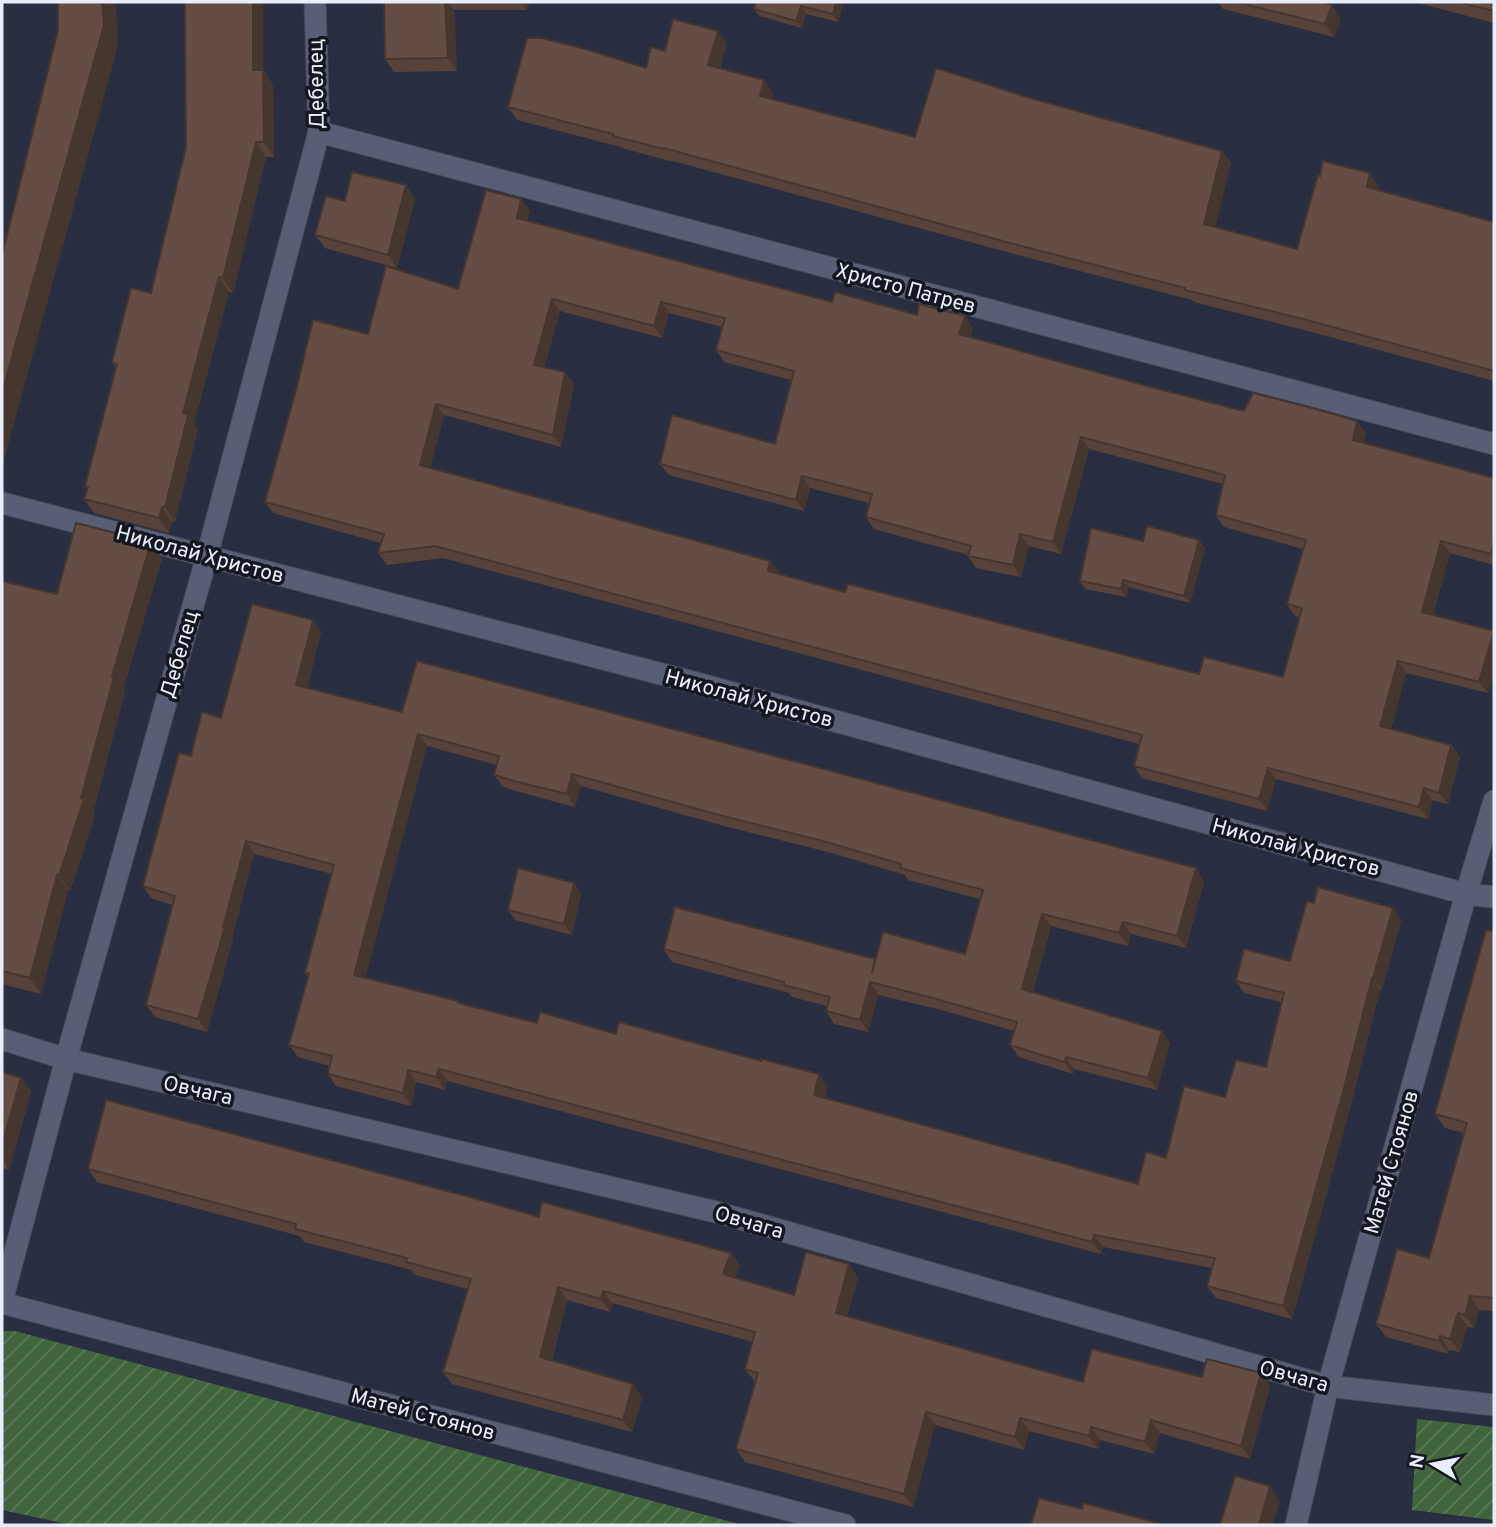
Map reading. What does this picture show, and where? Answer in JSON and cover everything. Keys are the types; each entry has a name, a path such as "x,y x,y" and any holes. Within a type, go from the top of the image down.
{"street":[{"name":"Дебелец","path":"2,1302 66,1059 207,556 319,132 315,2"},
{"name":"Христо Патрев","path":"319,132 1494,444"},
{"name":"Николай Христов","path":"2,503 700,684 1466,894 1494,897"},
{"name":"Матей Стоянов","path":"1296,1525 1328,1386 1494,801"},
{"name":"Овчага","path":"2,1039 66,1059 716,1212 1328,1386 1494,1405"},
{"name":"Матей Стоянов","path":"2,1302 845,1525"}],"green space":[{"path":"2,1331 15,1331 743,1525 72,1525 2,1510"},
{"path":"1417,1419 1494,1427 1494,1520 1412,1510"}],"building":[{"path":"58,2 102,2 104,25 2,393 2,256 58,30"},
{"path":"185,2 253,2 253,70 263,70 264,142 256,142 223,278 219,277 183,413 188,415 165,507 162,507 159,518 84,499 88,487 85,486 117,364 112,362 131,288 151,293 186,147"},
{"path":"384,2 445,2 448,58 385,59"},
{"path":"756,2 836,2 833,14 801,6 796,21 754,9"},
{"path":"1236,2 1323,2 1332,5 1325,24"},
{"path":"1457,2 1494,2 1494,11"},
{"path":"673,19 718,31 708,65 764,80 760,96 915,137 936,68 1030,98 1222,151 1204,224 1297,249 1323,161 1370,173 1367,187 1494,222 1494,371 508,107 527,38 541,38 585,49 646,68 651,47 665,51"},
{"path":"352,172 406,185 388,255 315,235 326,196 345,201"},
{"path":"486,190 521,199 517,218 832,302 835,292 917,315 919,304 965,316 959,334 1244,411 1253,393 1316,409 1357,421 1353,440 1494,478 1494,542 1491,554 1441,541 1422,612 1494,631 1479,682 1398,661 1380,726 1451,745 1439,793 1424,788 1419,807 1268,768 1259,799 1134,766 1142,735 435,546 378,553 384,534 265,502 313,320 368,334 386,266 458,289","holes":["552,299 654,326 661,302 725,318 716,350 794,371 775,444 672,415 660,464 796,500 802,476 872,494 866,517 971,546 968,556 1013,565 1020,534 1053,542 1081,437 1225,475 1216,515 1306,540 1287,604 1302,608 1283,677 1204,657 1199,674 848,584 845,592 768,571 770,561 420,465 436,404 553,435 565,372 534,365"]},
{"path":"76,523 151,542 112,676 114,677 81,798 84,799 59,876 57,875 30,978 2,971 2,581 57,594"},
{"path":"1147,526 1199,540 1184,596 1123,580 1121,589 1080,581 1091,528 1143,541"},
{"path":"252,604 313,620 296,685 402,712 417,661 1196,868 1177,936 1123,922 1119,933 1042,914 1022,989 1162,1031 1148,1078 1066,1057 1064,1062 1010,1045 1017,1022 929,997 870,982 860,1020 826,1011 830,997 664,949 675,907 875,959 872,973 883,932 965,954 983,890 900,868 901,864 819,840 572,774 567,794 514,781 494,775 499,756 418,734 354,975 458,1003 537,1023 540,1012 616,1034 619,1022 819,1074 814,1095 1138,1184 1146,1152 1166,1158 1184,1086 1225,1097 1236,1060 1266,1067 1284,993 1236,981 1244,949 1290,961 1307,901 1314,903 1318,887 1393,908 1283,1306 1207,1286 1215,1258 1094,1235 1092,1242 439,1069 436,1077 408,1070 403,1093 328,1074 332,1056 289,1045 309,974 305,973 334,865 246,841 225,927 198,1019 146,1005 175,896 143,886 150,859 179,753 191,756 202,712 221,718"},
{"path":"518,868 574,883 564,924 508,910"},
{"path":"1486,930 1494,932 1494,1298 1470,1296 1465,1315 1458,1313 1450,1339 1440,1336 1439,1341 1376,1324 1397,1249 1429,1258 1467,1123 1435,1114"},
{"path":"2,1072 21,1078 2,1144"},
{"path":"106,1100 539,1217 542,1202 731,1253 723,1274 794,1295 806,1252 849,1264 836,1313 1083,1382 1092,1349 1202,1377 1207,1359 1261,1373 1241,1446 1151,1420 1145,1442 1091,1427 1089,1436 1020,1418 1015,1437 926,1412 904,1494 736,1449 758,1373 745,1369 755,1332 603,1291 601,1299 558,1287 540,1357 633,1384 623,1420 443,1372 471,1279 406,1262 407,1258 295,1229 296,1224 88,1169"},
{"path":"1235,1476 1270,1486 1259,1525 1220,1525"},
{"path":"1039,1498 1082,1509 1083,1503 1166,1525 1031,1525"}]}
